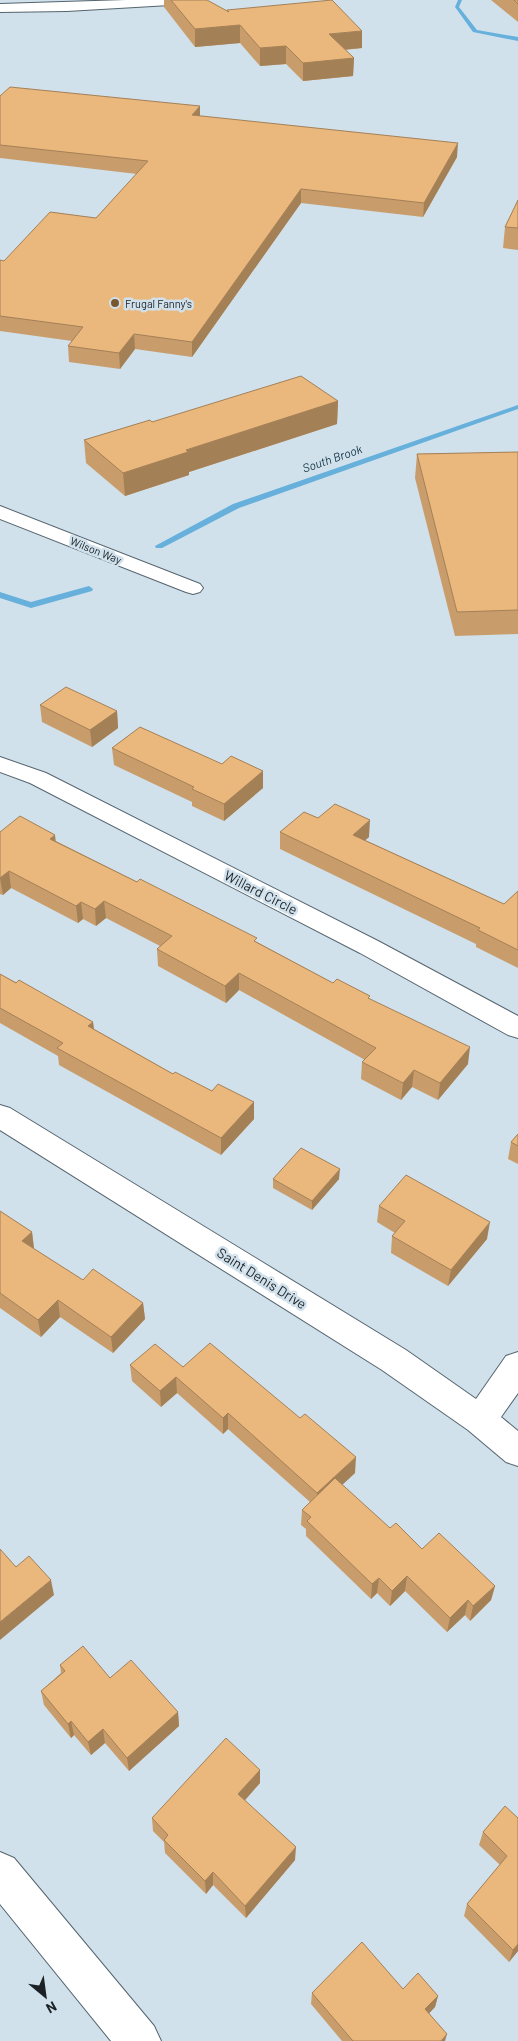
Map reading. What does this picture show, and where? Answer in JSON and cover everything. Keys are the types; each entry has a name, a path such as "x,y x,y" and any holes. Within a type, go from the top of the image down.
{"street":[{"path":"0,8 31,4 187,0"},
{"name":"Wilson Way","path":"0,512 193,588"},
{"name":"Willard Circle","path":"0,764 38,778 360,943 518,1028"},
{"name":"Saint Denis Drive","path":"0,1116 394,1360 480,1420 518,1451"},
{"path":"480,1420 518,1366"},
{"path":"0,1872 139,2041"}],"building":[{"path":"171,0 207,0 229,12 227,10 332,0 362,31 329,34 354,58 303,63 286,46 260,48 240,25 195,29"},
{"path":"10,87 200,106 192,115 458,143 424,203 301,189 192,342 134,334 119,353 68,346 83,327 0,316 0,260 4,261 50,212 96,218 148,161 0,145 0,96"},
{"path":"518,200 518,228 505,227"},
{"path":"301,376 338,401 186,450 188,452 123,473 84,440 150,420 152,422"},
{"path":"518,452 518,610 457,612 417,454"},
{"path":"66,687 117,711 90,730 40,705"},
{"path":"140,727 222,764 231,756 263,771 224,804 192,789 194,787 112,748"},
{"path":"335,804 370,820 353,835 504,904 518,891 518,950 478,930 480,928 280,832 304,812 318,818"},
{"path":"20,816 55,835 50,839 137,882 140,879 257,938 254,941 333,983 337,979 370,996 368,998 470,1047 440,1083 414,1070 403,1083 362,1062 376,1048 239,973 225,986 157,949 172,936 104,901 95,909 81,902 76,906 9,871 0,878 0,832"},
{"path":"0,974 16,983 19,980 93,1022 88,1026 173,1074 175,1072 212,1091 218,1084 254,1102 221,1138 57,1048 63,1043 0,1008"},
{"path":"518,1134 518,1146 511,1142"},
{"path":"301,1148 340,1169 312,1201 273,1179"},
{"path":"406,1175 490,1222 451,1270 392,1236 405,1221 379,1206"},
{"path":"0,1211 32,1232 22,1241 83,1280 93,1269 143,1303 111,1337 58,1300 38,1320 0,1293"},
{"path":"210,1343 300,1418 305,1414 356,1457 317,1493 228,1413 223,1418 176,1377 160,1391 130,1365 155,1344 183,1367"},
{"path":"335,1478 390,1528 396,1523 422,1549 439,1533 495,1586 473,1606 468,1600 450,1618 407,1576 392,1591 379,1578 372,1584 307,1521 311,1517 302,1510"},
{"path":"0,1549 16,1567 29,1556 51,1580 0,1622"},
{"path":"83,1646 110,1678 131,1660 178,1712 127,1758 103,1729 88,1742 71,1721 68,1724 41,1691 65,1671 60,1665"},
{"path":"226,1738 260,1770 238,1794 296,1847 245,1906 213,1872 205,1881 164,1840 168,1835 152,1818"},
{"path":"505,1806 518,1818 518,1944 513,1950 467,1904 507,1856 483,1832"},
{"path":"362,1942 403,1989 418,1973 438,1996 425,2009 447,2034 441,2041 353,2041 312,1993"}],"waterway":[{"path":"460,0 457,7 475,31 518,39"},
{"name":"South Brook","path":"159,546 236,506 518,407"},
{"name":"South Brook","path":"0,595 31,605 89,589"}],"place":[{"name":"Frugal Fanny's","path":"115,303"}]}
